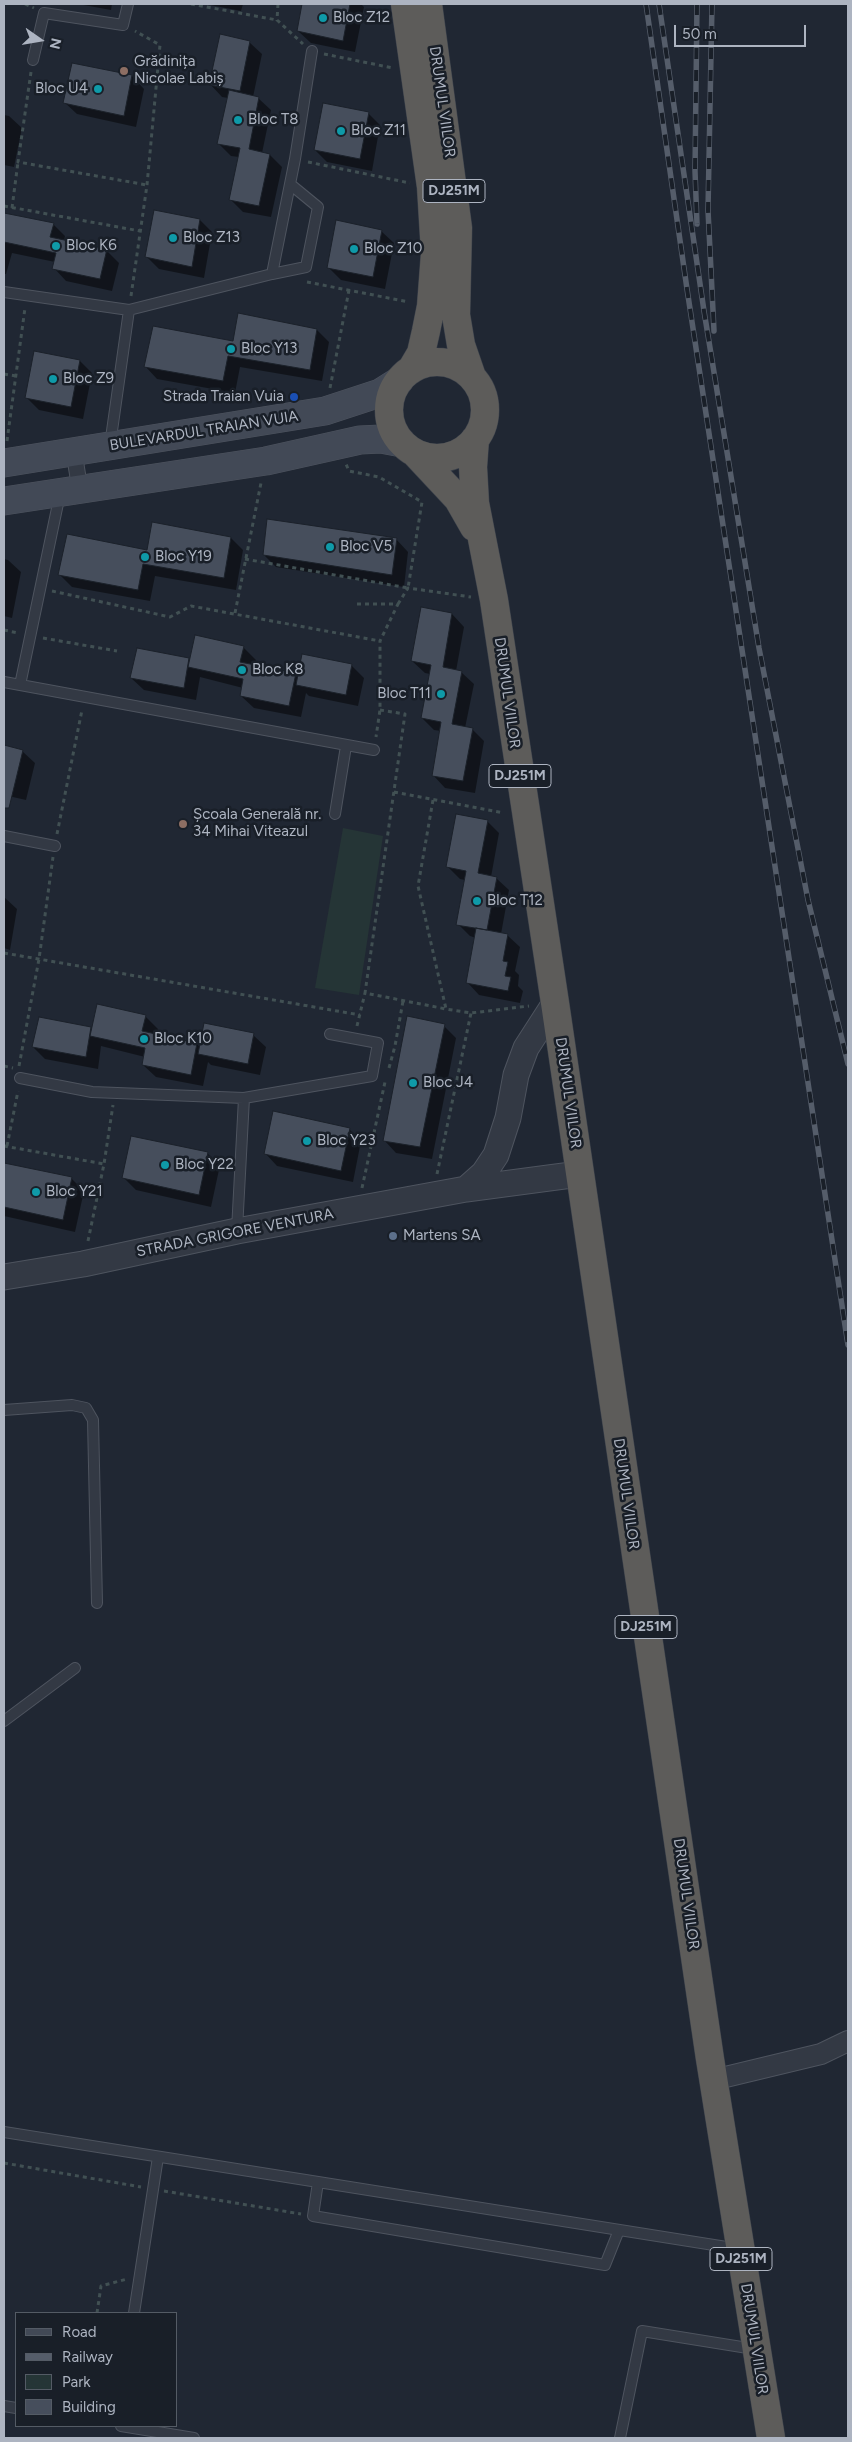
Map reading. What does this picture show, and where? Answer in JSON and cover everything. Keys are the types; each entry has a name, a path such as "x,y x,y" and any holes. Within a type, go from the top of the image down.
{"highway":[{"name":"DRUMUL VIILOR","path":"405,4 431,187 435,253 431,306 421,353 405,375"},
{"name":"DRUMUL VIILOR","path":"428,4 453,178 458,228 456,315 461,345 472,377"},
{"path":"405,375 426,363 443,362 459,367 472,377"},
{"name":"DJ251M","path":"405,375 391,396 389,412 392,429 408,448"},
{"name":"DJ251M","path":"472,377 482,391 485,408 483,424 476,440"},
{"name":"DRUMUL VIILOR","path":"476,440 474,485 494,600 555,1003 713,2080 771,2438"},
{"path":"408,448 431,458 448,457 463,451 476,440"},
{"name":"DRUMUL VIILOR","path":"408,448 458,500 484,549"}],"main road":[{"name":"BULEVARDUL TRAIAN VUIA","path":"4,463 325,411 380,393 405,375"},
{"path":"4,501 266,461 339,444 381,439 408,448"}],"street":[{"path":"70,492 74,452"},
{"path":"466,1189 484,1173 496,1155 508,1118 516,1075 526,1048 555,1003"},
{"name":"STRADA GRIGORE VENTURA","path":"4,1277 83,1264 237,1231 466,1189 579,1174"},
{"path":"713,2080 821,2054 848,2041"}],"lane":[{"path":"33,60 44,13 123,25 128,4"},
{"path":"272,274 295,159 312,52"},
{"path":"4,292 128,310 306,267 318,207 290,184"},
{"path":"110,446 128,310"},
{"path":"20,684 39,588 70,492"},
{"path":"4,682 374,750"},
{"path":"335,814 346,746"},
{"path":"4,836 55,846"},
{"path":"20,1078 92,1092 244,1098 372,1076 378,1043 330,1034"},
{"path":"237,1231 244,1098"},
{"path":"4,1410 72,1405 86,1408 93,1420 97,1603"},
{"path":"4,1721 76,1668"},
{"path":"4,2132 740,2250"},
{"path":"134,2312 158,2157"},
{"path":"318,2182 313,2216 605,2265 619,2230"},
{"path":"620,2438 642,2331 756,2350"},
{"path":"127,2427 194,2438"}],"path":[{"path":"191,4 277,20 312,52 416,73"},
{"path":"277,20 278,4"},
{"path":"123,25 160,45 147,185 128,310"},
{"path":"12,208 33,60"},
{"path":"295,159 431,187"},
{"path":"18,162 147,185"},
{"path":"4,206 140,231"},
{"path":"272,274 431,306"},
{"path":"325,411 349,290"},
{"path":"4,463 27,295"},
{"path":"4,374 16,376"},
{"path":"339,444 349,472 379,477 422,502 408,588 380,641 380,710 374,750"},
{"path":"235,613 266,461"},
{"path":"245,559 408,588 494,600"},
{"path":"39,588 170,617 191,606 380,641"},
{"path":"357,604 398,604"},
{"path":"4,630 116,651"},
{"path":"85,697 55,846 39,959 18,1069 20,1078 5,1146 104,1164"},
{"path":"355,1038 365,993 405,714 380,710"},
{"path":"394,792 526,817"},
{"path":"433,800 418,886 446,1009"},
{"path":"4,953 360,1016"},
{"path":"365,993 471,1013 555,1003"},
{"path":"388,1070 395,1046 403,1001"},
{"path":"432,1196 471,1013"},
{"path":"358,1210 386,1079"},
{"path":"83,1264 104,1164 115,1092"},
{"path":"97,2312 101,2286 140,2276"}],"green space":[{"path":"343,828 383,836 359,995 315,988"}],"building":[{"name":"Bloc Z12","path":"302,4 350,4 343,41 297,31"},
{"path":"220,34 250,41 240,91 209,85"},
{"name":"Bloc U4","path":"72,63 132,75 124,116 63,103"},
{"name":"Bloc T8","path":"229,90 259,97 249,149 270,154 259,206 229,200 240,148 217,144"},
{"name":"Bloc Z11","path":"323,103 369,112 360,159 314,150"},
{"name":"Bloc Z13","path":"154,210 200,219 192,267 145,257"},
{"name":"Bloc K6","path":"4,213 54,223 50,237 107,249 100,279 52,269 56,253 4,242"},
{"name":"Bloc Z10","path":"336,220 382,230 373,277 327,268"},
{"name":"Bloc Y13","path":"238,313 317,329 310,370 228,356 223,381 144,367 153,326 233,341"},
{"name":"Bloc Z9","path":"34,351 80,360 71,407 25,398"},
{"name":"Bloc V5","path":"267,519 397,538 392,575 263,555"},
{"name":"Bloc Y19","path":"152,522 231,537 224,578 143,564 138,590 58,575 67,534 147,550"},
{"path":"421,607 452,613 443,667 462,671 452,724 473,728 463,781 432,776 441,722 421,718 431,665 411,661"},
{"path":"195,635 244,646 240,662 296,673 289,706 240,696 243,679 188,667"},
{"path":"137,648 189,658 184,688 130,678"},
{"path":"302,654 352,664 346,695 296,685"},
{"path":"4,745 23,750 9,808 4,808"},
{"path":"456,814 488,820 478,873 497,877 487,930 456,925 466,871 446,867"},
{"path":"476,928 508,934 503,961 508,962 505,976 511,977 508,991 466,983"},
{"path":"97,1004 146,1015 142,1031 197,1043 191,1075 142,1065 145,1048 90,1036"},
{"name":"Bloc J4","path":"407,1016 445,1024 420,1147 383,1141"},
{"path":"39,1017 91,1027 86,1057 32,1047"},
{"path":"204,1023 254,1033 248,1064 198,1054"},
{"name":"Bloc Y23","path":"273,1111 350,1128 341,1171 264,1154"},
{"name":"Bloc Y22","path":"131,1136 208,1152 199,1195 122,1178"},
{"name":"Bloc Y21","path":"4,1163 72,1177 63,1220 4,1207"}],"railway":[{"path":"646,4 687,289 848,1345"},
{"path":"659,4 704,311 759,648 808,900 848,1064"},
{"path":"697,4 695,171 697,224"},
{"path":"712,4 708,210 714,331"}],"place":[{"name":"Bloc Z12","path":"323,18"},
{"name":"Grădinița Nicolae Labiș","path":"124,71"},
{"name":"Bloc U4","path":"98,89"},
{"name":"Bloc T8","path":"238,120"},
{"name":"Bloc Z11","path":"341,131"},
{"name":"Bloc Z13","path":"173,238"},
{"name":"Bloc K6","path":"56,246"},
{"name":"Bloc Z10","path":"354,249"},
{"name":"Bloc Y13","path":"231,349"},
{"name":"Bloc Z9","path":"53,379"},
{"name":"Strada Traian Vuia","path":"294,397"},
{"name":"Bloc V5","path":"330,547"},
{"name":"Bloc Y19","path":"145,557"},
{"name":"Bloc K8","path":"242,670"},
{"name":"Bloc T11","path":"441,694"},
{"name":"Școala Generală nr. 34 Mihai Viteazul","path":"183,824"},
{"name":"Bloc T12","path":"477,901"},
{"name":"Bloc K10","path":"144,1039"},
{"name":"Bloc J4","path":"413,1083"},
{"name":"Bloc Y23","path":"307,1141"},
{"name":"Bloc Y22","path":"165,1165"},
{"name":"Bloc Y21","path":"36,1192"},
{"name":"Martens SA","path":"393,1236"}]}
